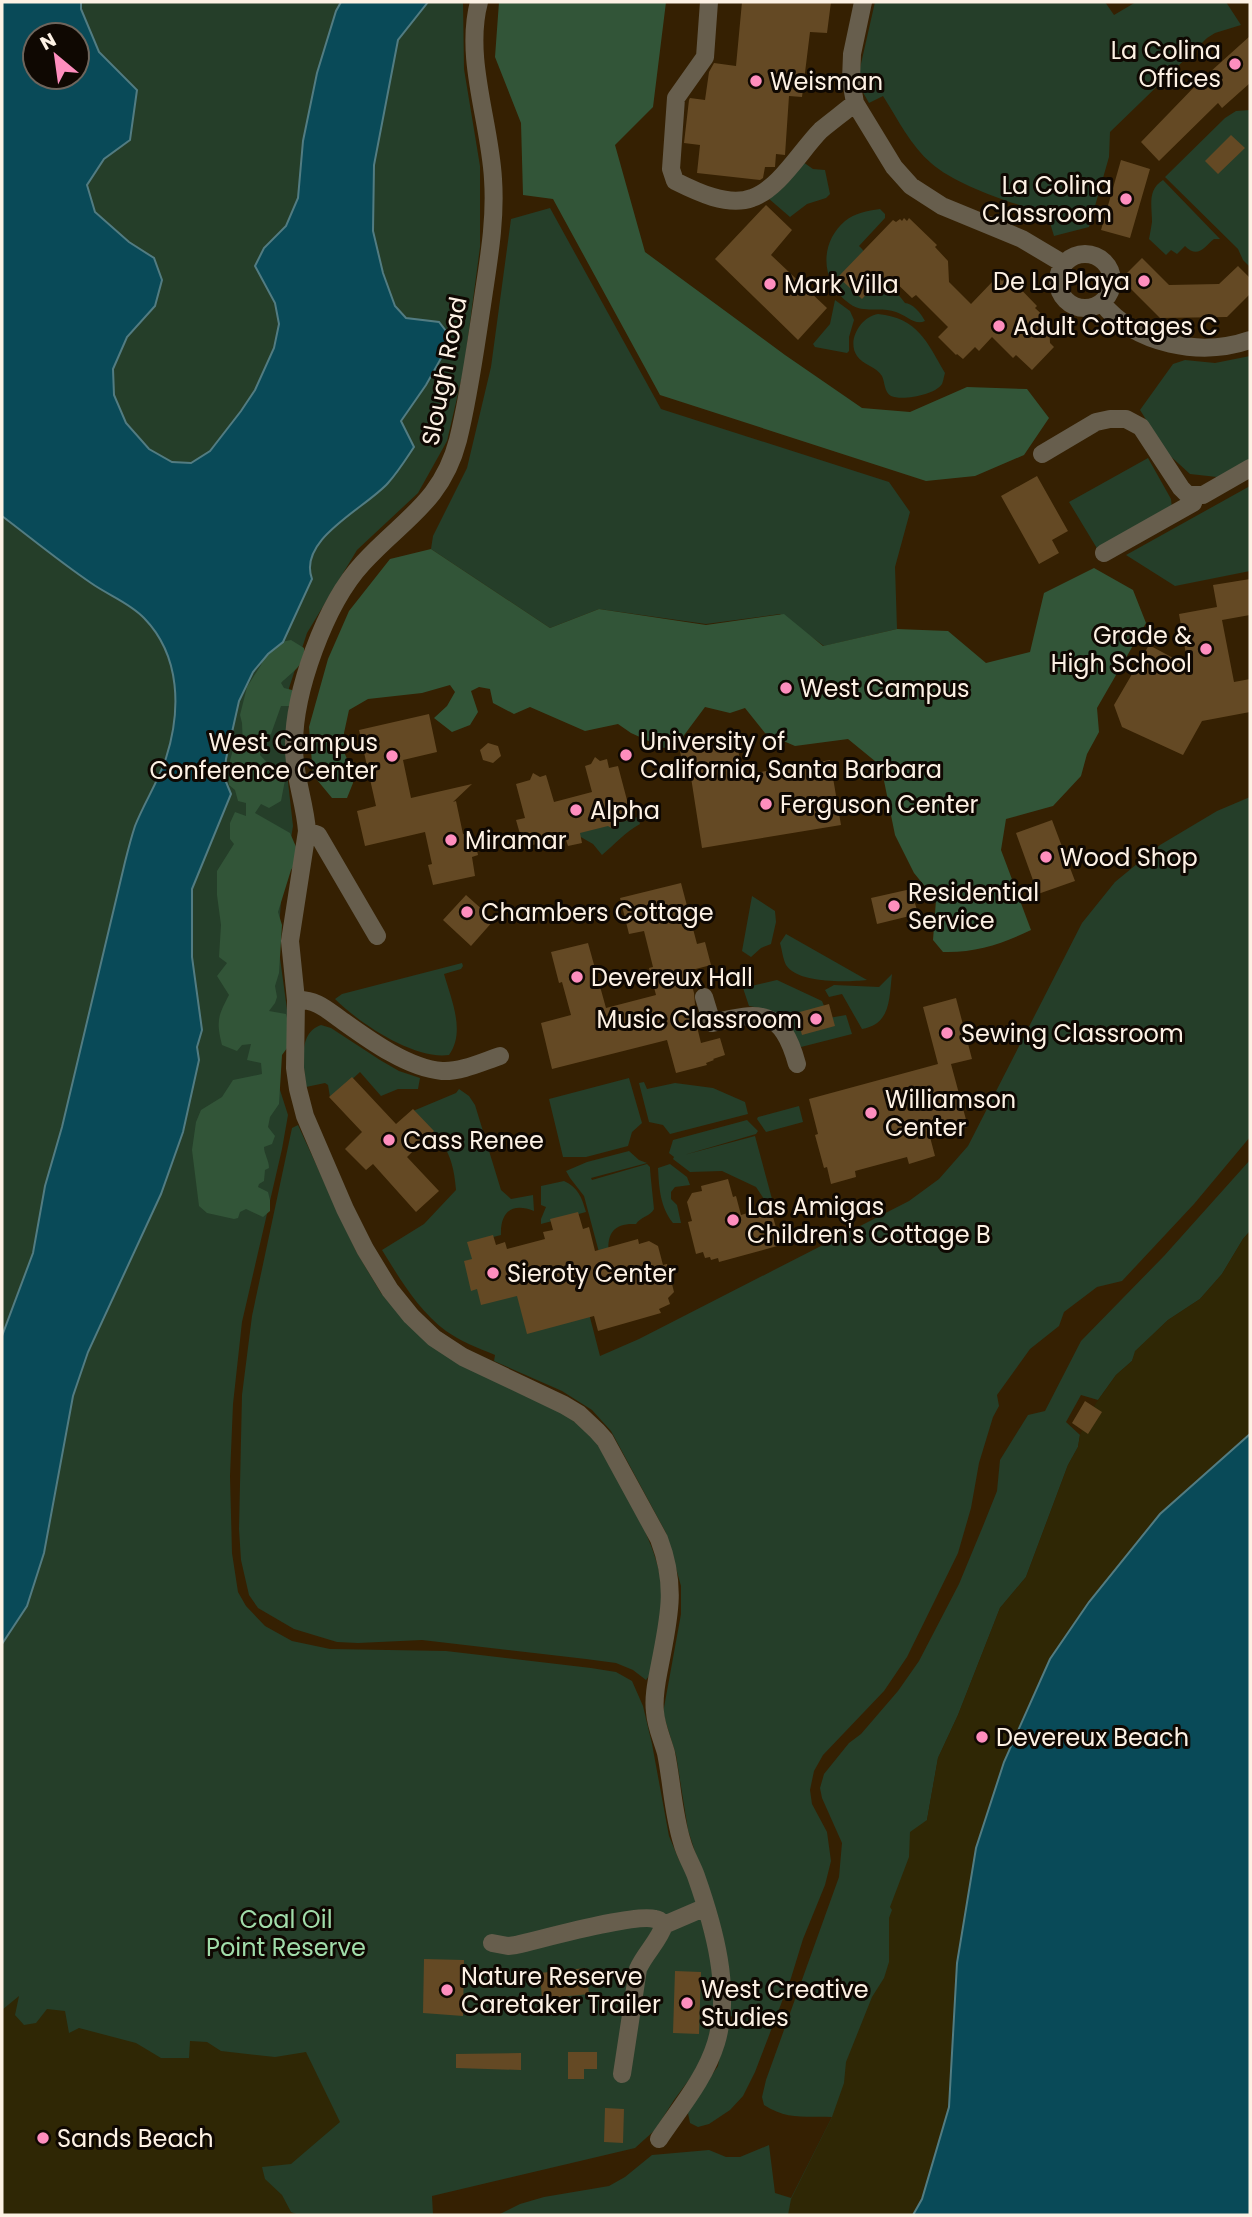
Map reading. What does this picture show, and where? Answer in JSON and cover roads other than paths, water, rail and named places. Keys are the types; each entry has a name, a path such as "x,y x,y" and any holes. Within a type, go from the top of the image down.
{"street":[{"name":"Slough Road","path":"479,2 474,34 475,63 489,138 494,181 494,216 473,364 457,442 440,486 428,502 363,563 344,586 314,653 301,692 295,724 294,749 307,831 290,941 296,1000 297,1079 305,1116 345,1209 390,1290 434,1338 463,1357 565,1405 589,1422 605,1440 659,1539 670,1573 671,1592 656,1686 655,1714 666,1755 675,1818 706,1907 718,1960 721,1989 721,2013 709,2063 659,2139"},
{"path":"709,2 705,57 676,97 671,169 675,181 704,194 735,201 752,199 765,191 821,131 855,103"},
{"path":"863,2 852,54 851,80 855,103 894,167 911,186 942,206 1022,239 1064,264"},
{"path":"1089,254 1105,262 1110,270 1112,288 1102,303 1086,309 1069,303 1059,289 1058,281 1064,264 1071,258 1089,254"},
{"path":"1102,303 1119,320 1153,339 1187,347 1214,348 1250,340"},
{"path":"1042,454 1096,422 1126,419 1141,427 1188,495 1203,495 1250,468"},
{"path":"1104,553 1193,503 1195,496"},
{"path":"307,831 318,835 377,936"},
{"path":"704,997 712,1024 742,1016 761,1016 774,1021 785,1032 797,1064"},
{"path":"296,1000 316,1002 383,1048 426,1068 455,1070 500,1056"},
{"path":"622,2074 638,1969 644,1955 664,1925 706,1907"},
{"path":"492,1943 516,1945 633,1920 653,1918 664,1925"}],"water":[{"path":"2,2 81,2 86,21 21,21 21,91 91,91 91,33 99,52 137,90 130,140 104,159 87,185 95,212 129,242 154,258 162,280 155,306 127,337 113,369 114,395 126,423 149,449 172,462 191,463 210,451 241,411 255,390 274,348 279,324 275,303 255,266 264,248 286,226 298,198 303,141 317,73 336,11 341,2 428,2 398,40 374,165 373,231 383,273 395,306 406,318 439,322 446,331 444,353 401,421 414,447 388,483 336,525 314,551 310,564 312,579 283,642 268,654 253,672 239,701 224,777 231,794 192,889 192,957 202,1030 197,1047 199,1060 183,1132 161,1194 88,1352 73,1396 44,1553 27,1606 2,1644 2,1336 33,1253 45,1186 62,1127 128,848 135,826 166,758 174,722 171,667 156,633 132,608 79,575 2,516"},
{"path":"1250,1434 1250,2215 913,2215 922,2199 949,2107 957,1963 976,1848 1004,1762 1050,1659 1089,1602 1160,1514"}],"place":[{"name":"La Colina Offices","path":"1235,64"},
{"name":"Weisman","path":"756,81"},
{"name":"La Colina Classroom","path":"1126,199"},
{"name":"De La Playa","path":"1144,281"},
{"name":"Mark Villa","path":"770,284"},
{"name":"Adult Cottages C","path":"999,326"},
{"name":"Grade & High School","path":"1206,649"},
{"name":"West Campus","path":"786,688"},
{"name":"University of California, Santa Barbara","path":"626,755"},
{"name":"West Campus Conference Center","path":"392,756"},
{"name":"Ferguson Center","path":"766,804"},
{"name":"Alpha","path":"576,810"},
{"name":"Miramar","path":"451,840"},
{"name":"Wood Shop","path":"1046,857"},
{"name":"Residential Service","path":"894,906"},
{"name":"Chambers Cottage","path":"467,912"},
{"name":"Devereux Hall","path":"577,977"},
{"name":"Music Classroom","path":"816,1019"},
{"name":"Sewing Classroom","path":"947,1033"},
{"name":"Williamson Center","path":"871,1113"},
{"name":"Cass Renee","path":"389,1140"},
{"name":"Las Amigas Children's Cottage B","path":"733,1220"},
{"name":"Sieroty Center","path":"493,1273"},
{"name":"Devereux Beach","path":"982,1737"},
{"name":"Nature Reserve Caretaker Trailer","path":"447,1990"},
{"name":"West Creative Studies","path":"687,2003"},
{"name":"Sands Beach","path":"43,2138"}],"park label":[{"name":"Coal Oil Point Reserve","path":"286,1933"}]}
